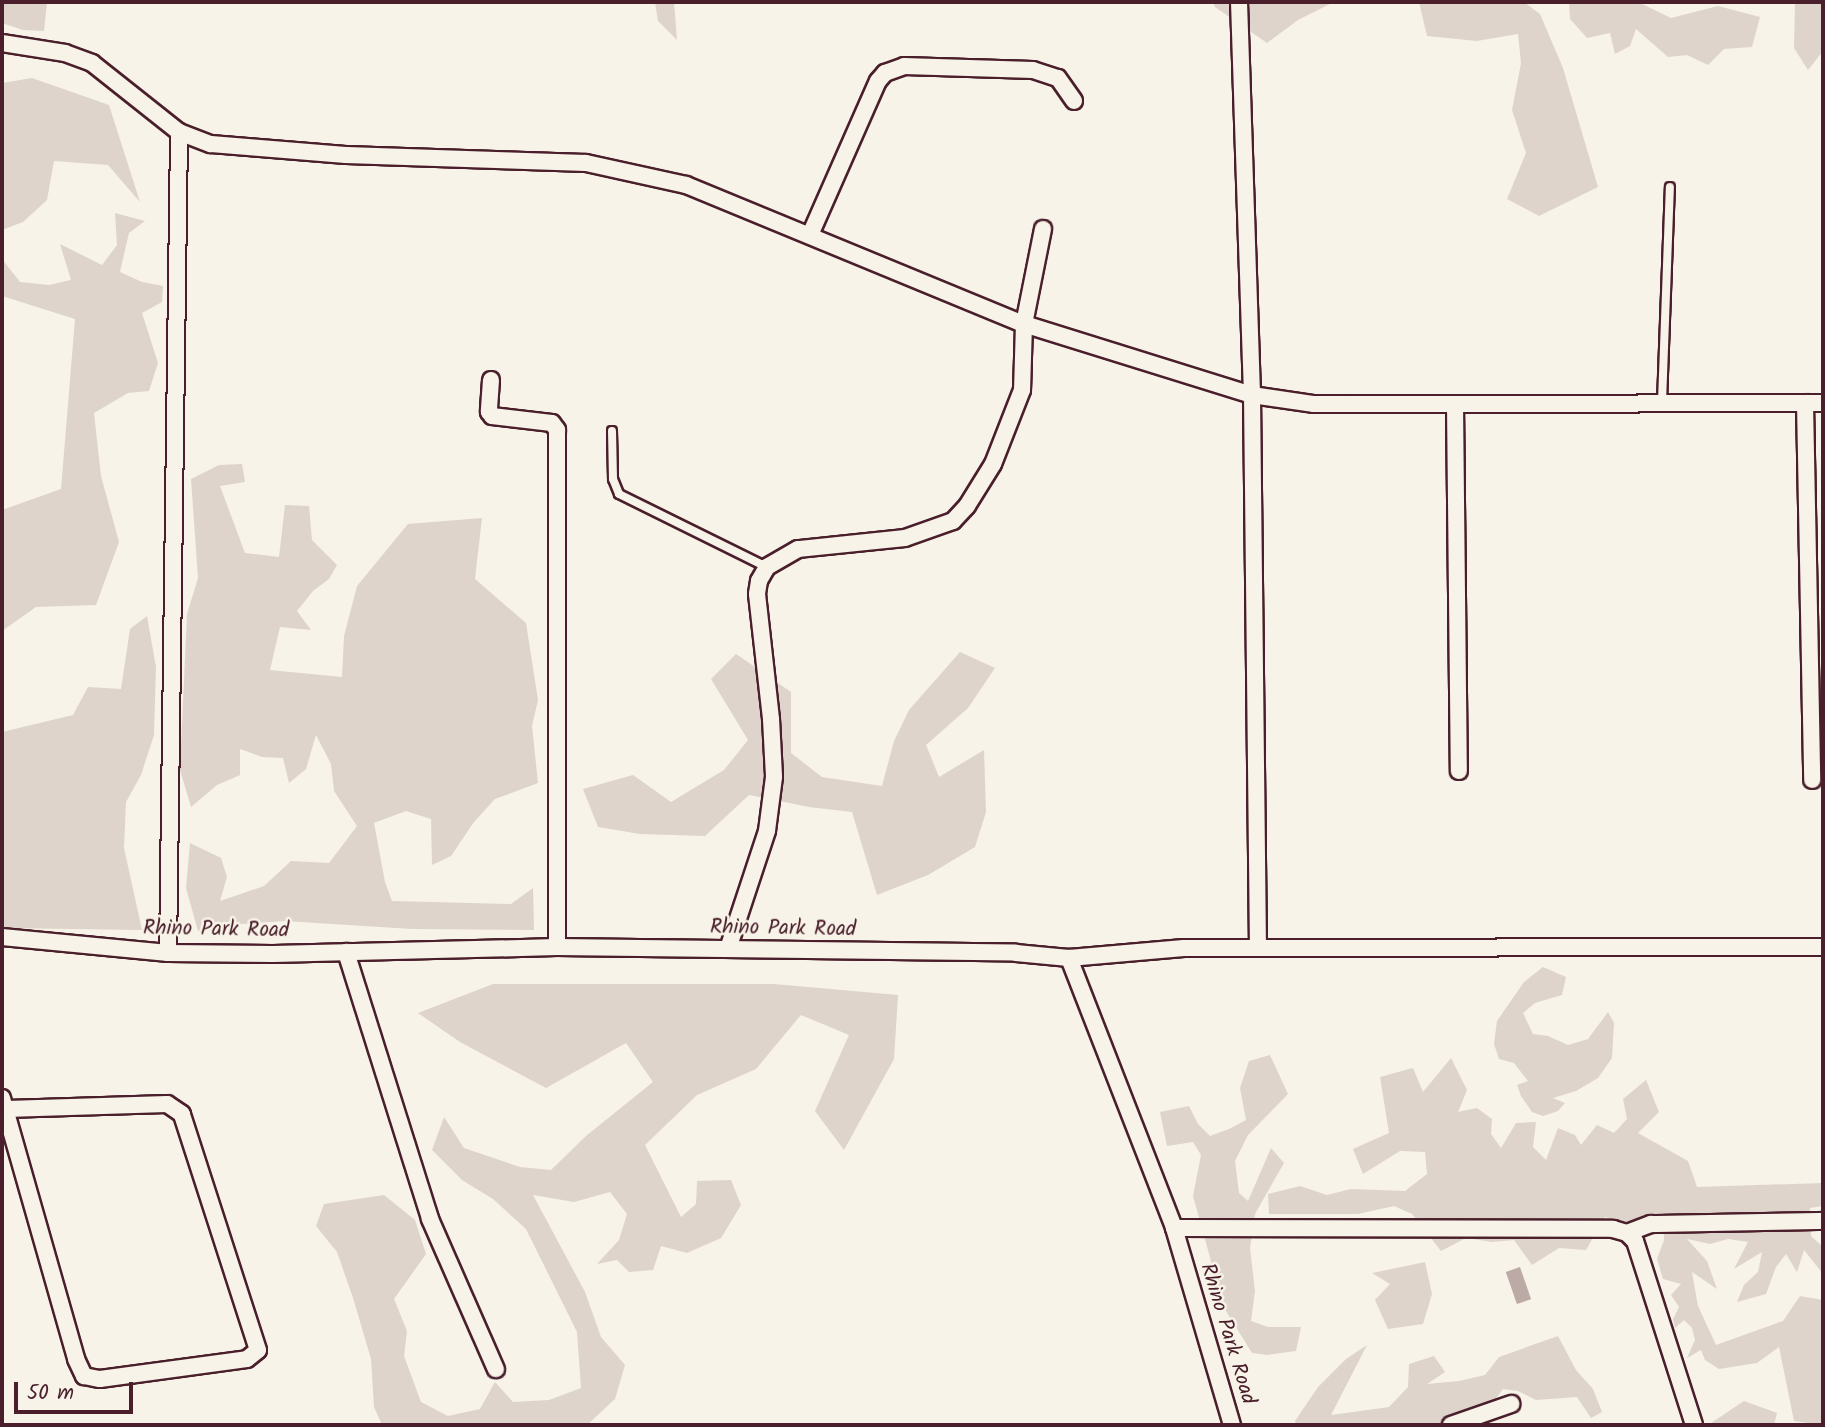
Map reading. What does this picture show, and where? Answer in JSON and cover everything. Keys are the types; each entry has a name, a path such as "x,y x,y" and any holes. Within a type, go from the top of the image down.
{"street":[{"path":"1239,2 1252,394 1258,948"},
{"path":"2,43 65,53 92,63 179,132 211,145 345,155 586,163 686,185 1024,324 1252,394 1314,404 1823,403"},
{"path":"810,236 878,81 885,73 904,66 1033,70 1058,78 1074,101"},
{"path":"168,953 179,132"},
{"path":"727,949 767,831 774,777 771,719 757,594 759,581 767,567 798,549 840,542 905,538 953,521 967,506 993,464 1022,390 1024,324 1043,229"},
{"path":"491,380 492,416 552,423 557,430 557,947"},
{"path":"1805,403 1812,780"},
{"path":"1455,404 1459,771"},
{"name":"Rhino Park Road","path":"2,937 168,953 557,947 1016,953 1069,958 1174,1228 1232,1425"},
{"path":"1069,958 1184,947 1823,947"},
{"path":"346,952 430,1219 496,1369"},
{"path":"3,1104 167,1104 182,1114 258,1350 247,1359 100,1379 84,1376 3,1104"},
{"path":"1627,1233 1651,1224 1823,1222"},
{"path":"1174,1228 1613,1229 1627,1233 1635,1241 1693,1425"},
{"path":"1451,1425 1511,1404"}],"lane":[{"path":"1662,402 1670,187"},
{"path":"612,431 613,479 619,494 767,567"}],"shaded area":[{"path":"2,2 47,2 44,31 23,30 2,23"},
{"path":"655,2 674,2 677,40 658,21"},
{"path":"1213,2 1334,2 1298,20 1267,43 1215,7"},
{"path":"1419,2 1524,2 1540,14 1563,68 1598,187 1539,216 1507,199 1526,153 1512,110 1521,63 1518,34 1477,41 1427,36"},
{"path":"1569,2 1638,2 1671,18 1718,6 1760,17 1752,47 1724,49 1708,65 1687,55 1668,57 1636,29 1630,46 1615,54 1610,33 1587,38 1570,19"},
{"path":"1795,2 1823,2 1823,51 1808,70 1794,48"},
{"path":"32,78 109,105 140,202 108,165 54,161 47,200 23,222 2,230 2,83"},
{"path":"115,213 145,221 129,233 120,272 142,282 163,286 162,302 142,313 158,363 149,391 128,393 94,413 101,476 119,542 96,605 36,607 2,631 2,510 61,489 75,319 2,296 2,259 20,282 49,285 71,280 60,244 102,265 117,245"},
{"path":"242,464 245,482 220,486 245,553 279,557 285,505 309,506 312,540 337,565 329,579 313,591 297,611 311,630 280,627 270,670 342,677 344,636 357,586 408,524 482,518 475,579 526,623 538,700 532,726 538,783 495,799 474,822 451,856 432,865 431,819 406,811 374,823 385,882 392,901 511,904 533,888 534,930 412,929 285,921 227,925 198,931 186,888 190,843 221,858 227,877 220,901 264,886 291,861 329,863 357,826 334,791 331,764 316,735 306,769 289,783 283,758 262,757 240,749 240,775 217,785 191,807 180,770 187,614 198,578 191,479 219,465"},
{"path":"147,616 156,667 154,735 141,775 126,802 124,848 142,930 2,928 2,732 73,715 88,687 121,689 130,629"},
{"path":"960,652 995,668 968,708 926,745 939,777 984,750 986,812 975,847 928,875 877,895 852,812 749,795 705,836 640,834 598,827 583,789 633,775 671,802 724,770 748,740 711,679 736,654 791,692 791,753 822,777 882,786 894,741 909,710"},
{"path":"1543,967 1566,977 1562,995 1535,1003 1523,1013 1533,1034 1548,1036 1568,1045 1588,1039 1608,1012 1614,1023 1612,1058 1598,1078 1576,1091 1553,1098 1565,1103 1558,1111 1543,1116 1532,1112 1521,1096 1517,1085 1528,1081 1514,1063 1499,1059 1494,1044 1497,1021 1524,982"},
{"path":"493,984 774,984 898,995 894,1059 844,1150 815,1111 849,1035 801,1015 756,1069 697,1095 645,1145 681,1217 696,1204 697,1181 731,1180 741,1205 721,1238 687,1253 661,1246 653,1270 629,1272 617,1260 597,1264 619,1240 627,1214 610,1192 574,1202 533,1195 585,1292 601,1337 625,1365 615,1399 587,1425 382,1425 374,1407 371,1359 353,1298 337,1252 316,1226 324,1204 384,1195 415,1220 426,1254 394,1299 407,1331 404,1356 421,1402 448,1416 480,1409 495,1382 513,1402 549,1400 581,1388 577,1332 526,1229 493,1199 462,1180 432,1150 444,1117 464,1148 520,1167 551,1170 586,1136 653,1082 626,1043 546,1088 460,1042 418,1013"},
{"path":"1270,1055 1288,1094 1248,1135 1235,1161 1239,1193 1248,1201 1271,1148 1284,1163 1255,1214 1250,1248 1255,1291 1251,1321 1268,1327 1301,1327 1296,1351 1267,1355 1252,1353 1224,1308 1193,1196 1201,1155 1193,1142 1167,1146 1160,1112 1189,1106 1198,1124 1210,1136 1229,1129 1246,1120 1240,1088 1249,1061"},
{"path":"1451,1058 1467,1090 1458,1112 1477,1108 1492,1119 1491,1134 1501,1148 1516,1123 1536,1122 1533,1147 1546,1160 1558,1128 1575,1135 1581,1145 1597,1125 1614,1133 1627,1119 1623,1099 1646,1080 1659,1112 1638,1133 1688,1161 1697,1187 1823,1183 1823,1206 1810,1208 1811,1236 1823,1247 1823,1274 1804,1250 1797,1272 1786,1254 1776,1267 1766,1294 1737,1302 1744,1285 1758,1272 1762,1252 1734,1269 1748,1242 1728,1239 1710,1244 1687,1239 1707,1261 1717,1289 1692,1272 1698,1306 1716,1345 1783,1321 1800,1296 1823,1300 1823,1425 1794,1421 1779,1347 1757,1363 1719,1369 1705,1360 1701,1350 1687,1358 1695,1340 1692,1328 1684,1320 1675,1328 1673,1319 1679,1307 1671,1295 1681,1284 1663,1279 1657,1259 1664,1240 1663,1213 1628,1222 1605,1217 1586,1250 1559,1248 1532,1265 1514,1240 1492,1242 1466,1238 1441,1251 1412,1214 1394,1206 1358,1214 1269,1214 1268,1194 1300,1186 1327,1195 1351,1189 1405,1191 1427,1174 1425,1152 1400,1151 1363,1174 1353,1149 1389,1133 1380,1077 1413,1068 1423,1092"},
{"path":"1425,1262 1432,1294 1423,1324 1388,1329 1375,1300 1390,1284 1372,1273"},
{"path":"1520,1267 1531,1299 1517,1304 1506,1272"},
{"path":"1558,1336 1576,1370 1593,1389 1602,1412 1591,1418 1577,1397 1536,1400 1518,1391 1503,1389 1476,1425 1296,1425 1295,1421 1318,1387 1346,1359 1367,1345 1331,1415 1389,1407 1408,1387 1409,1364 1434,1356 1445,1372 1427,1384 1459,1381 1485,1375 1499,1357"},
{"path":"1744,1401 1777,1413 1774,1425 1712,1425 1711,1423"}]}
